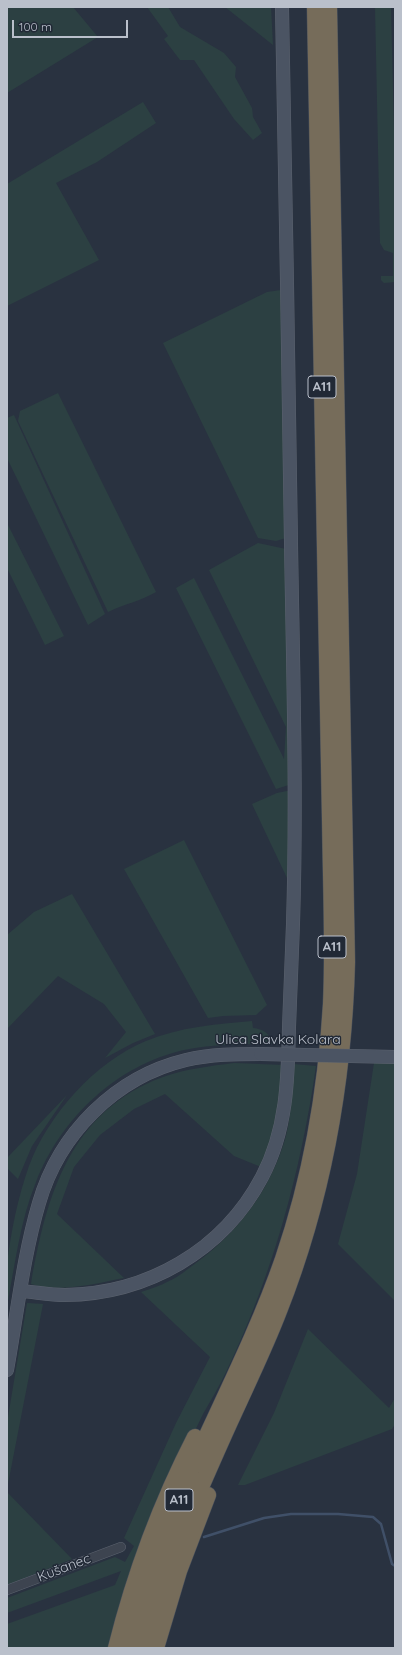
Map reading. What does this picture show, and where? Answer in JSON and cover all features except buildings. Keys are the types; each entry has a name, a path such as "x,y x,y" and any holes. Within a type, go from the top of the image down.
{"highway":[{"name":"A11","path":"128,1648 150,1575 165,1534 192,1468 244,1358 270,1293 303,1196 319,1119 326,1064 331,1004 331,874 315,7"},
{"name":"A11","path":"144,1648 172,1555 279,1312 298,1259 317,1197 332,1128 339,1078 346,993 346,866 329,7"},
{"path":"116,1648 124,1615 151,1537 183,1461 228,1376 244,1358"},
{"path":"156,1648 179,1571 236,1424 235,1411"}],"street":[{"path":"21,1291 61,1295 100,1293 142,1282 160,1275 189,1259 221,1232 254,1191 275,1149 284,1113 288,1065 296,788 282,7"},
{"name":"Ulica Slavka Kolara","path":"7,1370 33,1223 46,1182 64,1147 93,1112 122,1088 138,1079 168,1066 208,1056 262,1054 395,1057"},
{"name":"Kušanec","path":"7,1590 121,1547"}],"green space":[{"path":"7,7 73,7 98,37 7,93"},
{"path":"147,7 168,7 180,27 224,53 236,67 235,77 252,108 253,117 262,133 253,140 234,119 194,60 180,60 164,39 168,36"},
{"path":"225,7 271,7 273,45"},
{"path":"375,7 391,7 395,172 395,282 384,283 381,280 381,276 393,276 393,253 384,250 380,243"},
{"path":"143,102 156,123 97,162 56,183 99,260 7,306 7,184"},
{"path":"281,290 286,538 276,541 258,538 163,343 267,292"},
{"path":"58,393 156,592 108,612 18,421 20,411"},
{"path":"14,415 105,614 88,625 7,458 7,418"},
{"path":"7,523 64,636 45,645 7,568"},
{"path":"258,543 286,549 292,784 276,789 176,588 194,578 284,759 286,727 209,570"},
{"path":"292,790 287,878 252,804 277,793"},
{"path":"184,840 267,1005 256,1015 208,1018 124,869"},
{"path":"72,894 155,1034 133,1043 105,1058 126,1032 104,1004 58,976 7,1029 7,935 34,912"},
{"path":"252,1021 253,1028 266,1032 270,1037 272,1044 217,1045 184,1050 159,1057 114,1081 76,1116 60,1136 47,1159 30,1197 18,1243 7,1306 7,1269 9,1252 15,1214 21,1190 37,1147 48,1128 76,1092 109,1062 127,1050 146,1041 185,1029"},
{"path":"234,1063 284,1065 275,1128 261,1167 234,1156 165,1094 134,1109 100,1135 74,1167 57,1214 124,1278 65,1288 42,1287 31,1284 45,1219 55,1189 68,1160 84,1134 105,1111 131,1092 163,1077 189,1070"},
{"path":"374,1063 395,1063 395,1301 338,1244 357,1174"},
{"path":"293,1064 316,1066 310,1105 293,1183 271,1259 258,1297 227,1370 203,1414 149,1529 126,1588 108,1648 7,1648 7,1624 115,1585 121,1571 7,1613 7,1598 115,1557 125,1562 134,1546 124,1538 176,1423 210,1357 141,1292 159,1286 175,1278 224,1240 238,1225 262,1192 280,1156 286,1136 291,1109"},
{"path":"67,1095 32,1146 18,1179 7,1168 7,1158"},
{"path":"27,1303 43,1304 7,1489 7,1423"},
{"path":"308,1329 389,1408 395,1398 395,1424 392,1429 245,1485 238,1485 274,1413"},
{"path":"7,1492 72,1559 7,1585"}],"waterway":[{"path":"204,1537 264,1518 291,1514 338,1514 373,1517 381,1524 392,1564 395,1566"}]}
